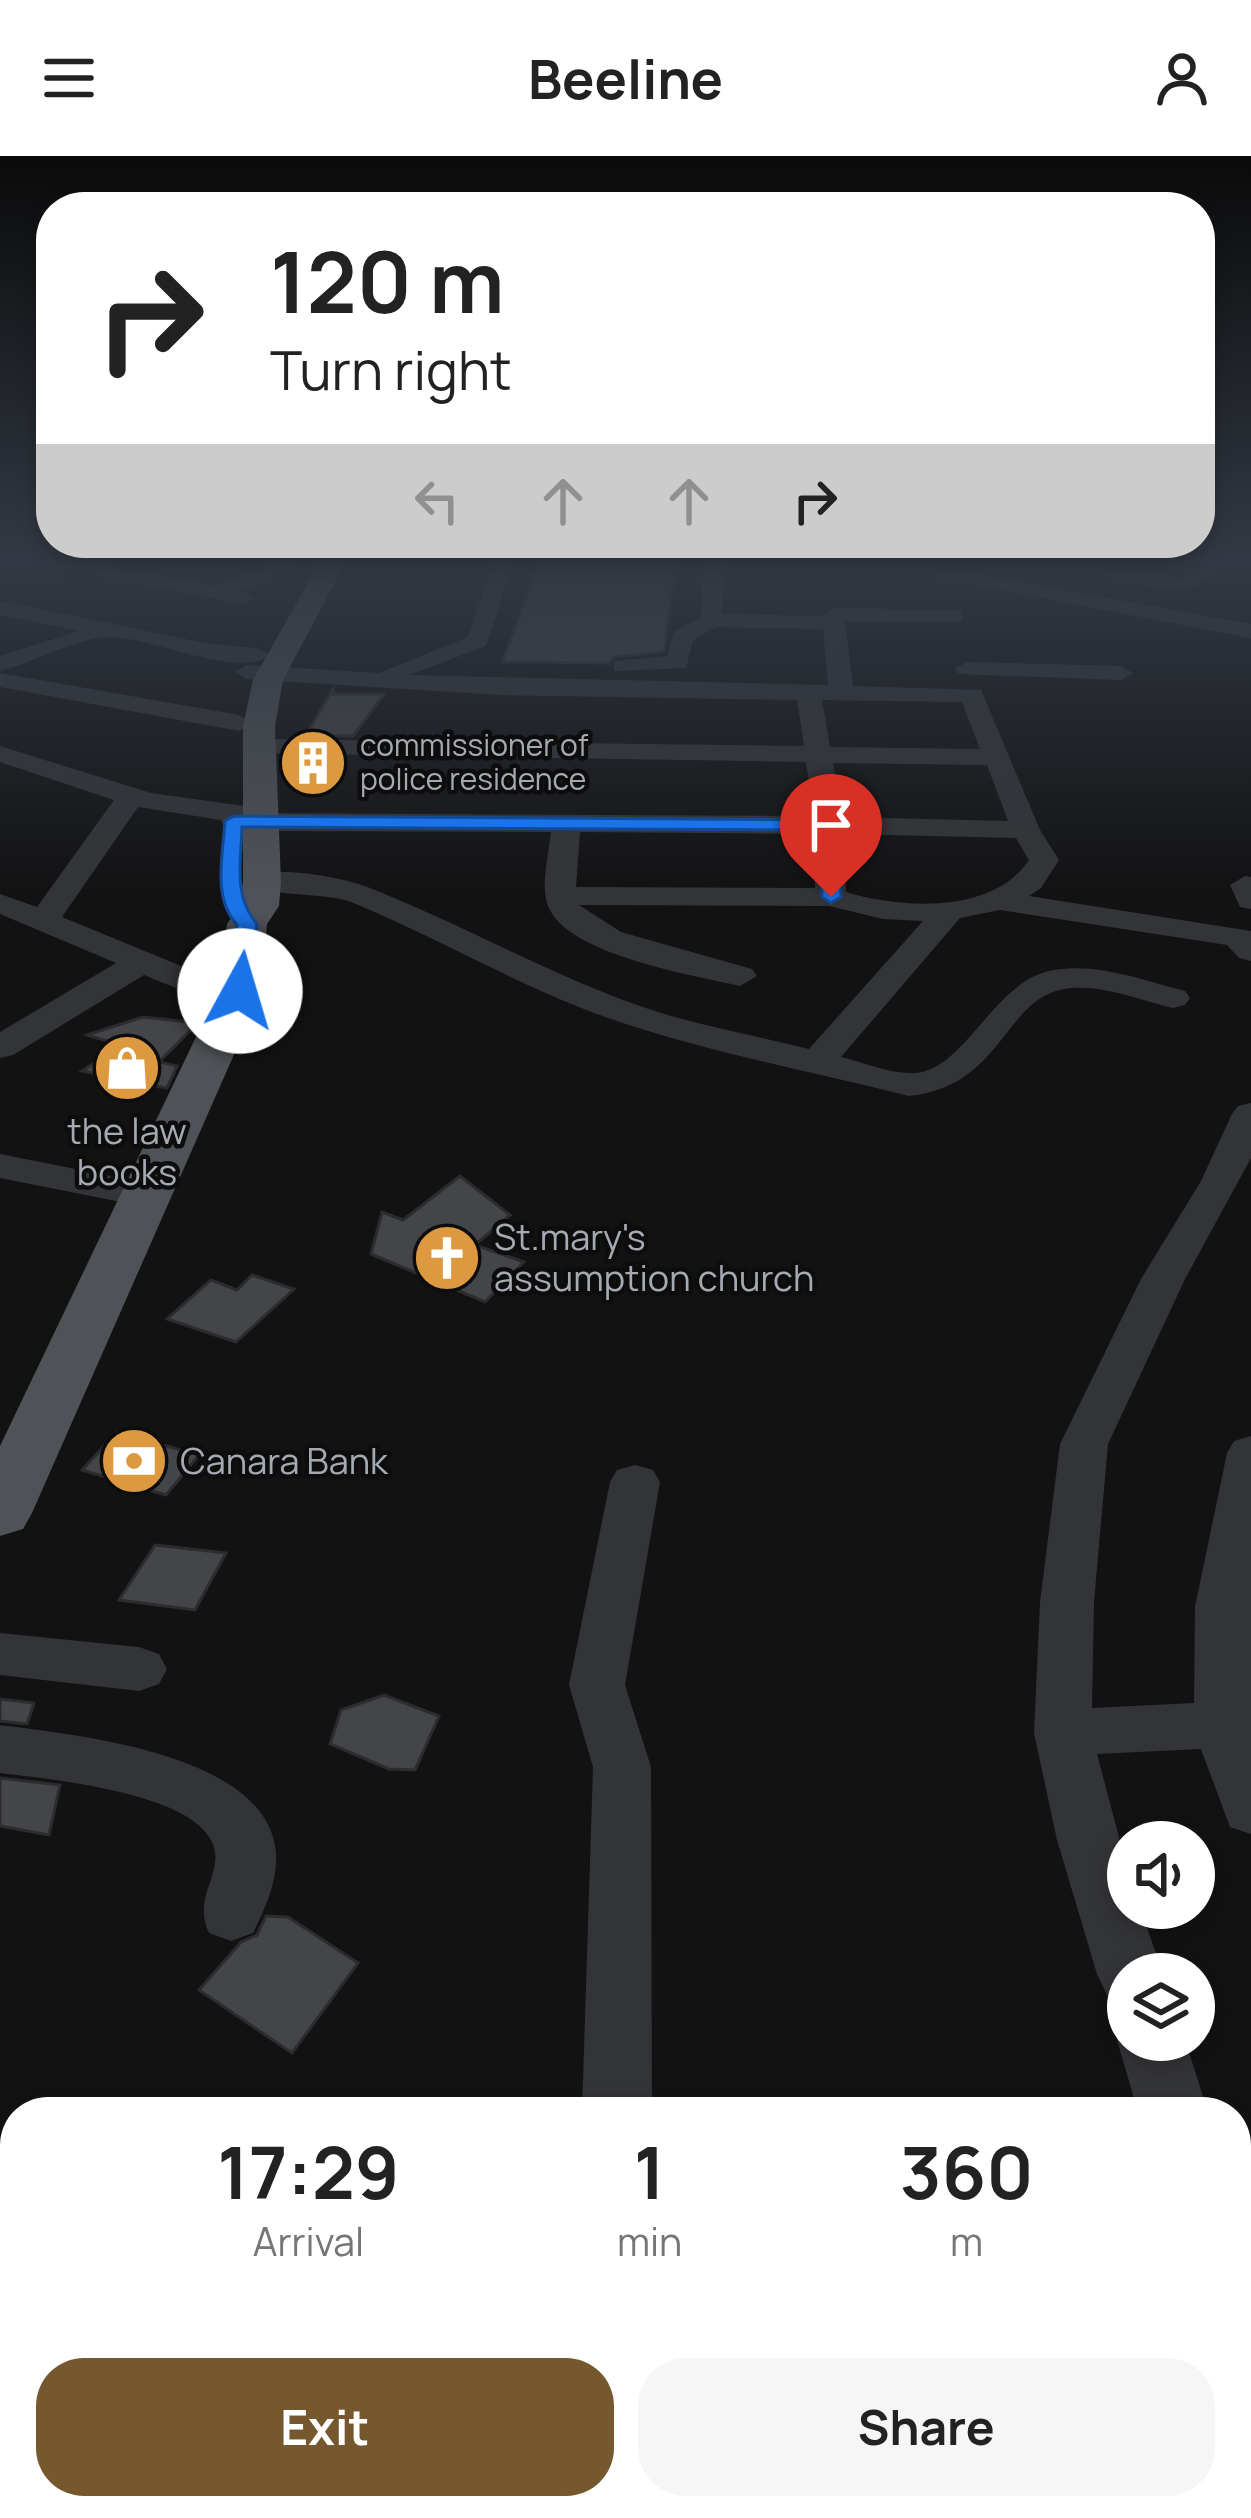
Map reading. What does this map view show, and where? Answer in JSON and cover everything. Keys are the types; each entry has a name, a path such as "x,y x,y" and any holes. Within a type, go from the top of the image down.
{"main road":[{"path":"253,670 243,818 230,891 234,911 255,903"},
{"path":"0,1513 240,991 255,903"}],"street":[{"path":"265,670 370,681 487,719 818,754 996,757"},
{"path":"370,681 399,670"},
{"path":"839,670 841,692"},
{"path":"0,680 249,735 841,692 907,670"},
{"path":"969,670 996,757 1043,860 1041,869 1003,902"},
{"path":"1100,670 1121,673"},
{"path":"808,691 830,825 831,897"},
{"path":"0,754 183,811 243,818 1026,830"},
{"path":"44,922 133,793"},
{"path":"566,824 563,896 567,914 595,934 740,976"},
{"path":"255,903 302,882 356,893 630,1014 924,1086 949,1076 1039,985 1072,978 1173,998"},
{"path":"563,896 831,897 859,904 949,911 1003,902 1248,918"},
{"path":"0,903 195,984 240,991"},
{"path":"819,1060 949,911"},
{"path":"0,1047 141,962"},
{"path":"1123,1953 1087,1840 1063,1732 1067,1602 1084,1444 1162,1279 1221,1181 1251,1114"},
{"path":"0,1166 146,1195"},
{"path":"1251,1454 1222,1606 1222,1725 1251,1809"},
{"path":"617,2097 622,1767 597,1685 634,1482"},
{"path":"0,1654 139,1669"},
{"path":"1063,1732 1222,1725"},
{"path":"0,1749 146,1774 206,1801 239,1830 246,1868 231,1913"},
{"path":"1157,2061 1168,2097"}],"building":[{"path":"333,689 333,694 384,694 353,736 306,735"},
{"path":"143,1017 198,1023 159,1062 177,1066 167,1088 82,1071 121,1045 87,1035"},
{"name":"St.mary's assumption church","path":"460,1176 510,1215 475,1245 524,1262 485,1302 371,1254 382,1212 403,1220"},
{"path":"252,1275 294,1289 236,1342 167,1319 211,1280 237,1290"},
{"path":"117,1432 199,1455 166,1495 82,1470"},
{"path":"155,1545 226,1553 195,1610 119,1600"},
{"path":"384,1695 439,1716 415,1770 389,1769 330,1744 341,1710"},
{"path":"0,1699 34,1703 27,1724 0,1721"},
{"path":"0,1778 60,1785 49,1835 0,1826"},
{"path":"266,1916 288,1917 358,1963 292,2053 199,1990 241,1942 257,1935"}],"place":[{"name":"commissioner of police residence","path":"313,763"},
{"name":"the law books","path":"127,1068"},
{"name":"St.mary's assumption church","path":"447,1258"},
{"name":"Canara Bank","path":"134,1461"}],"route":[{"path":"240,991 247,924 234,911 230,891 234,821 830,825 831,897"}]}
